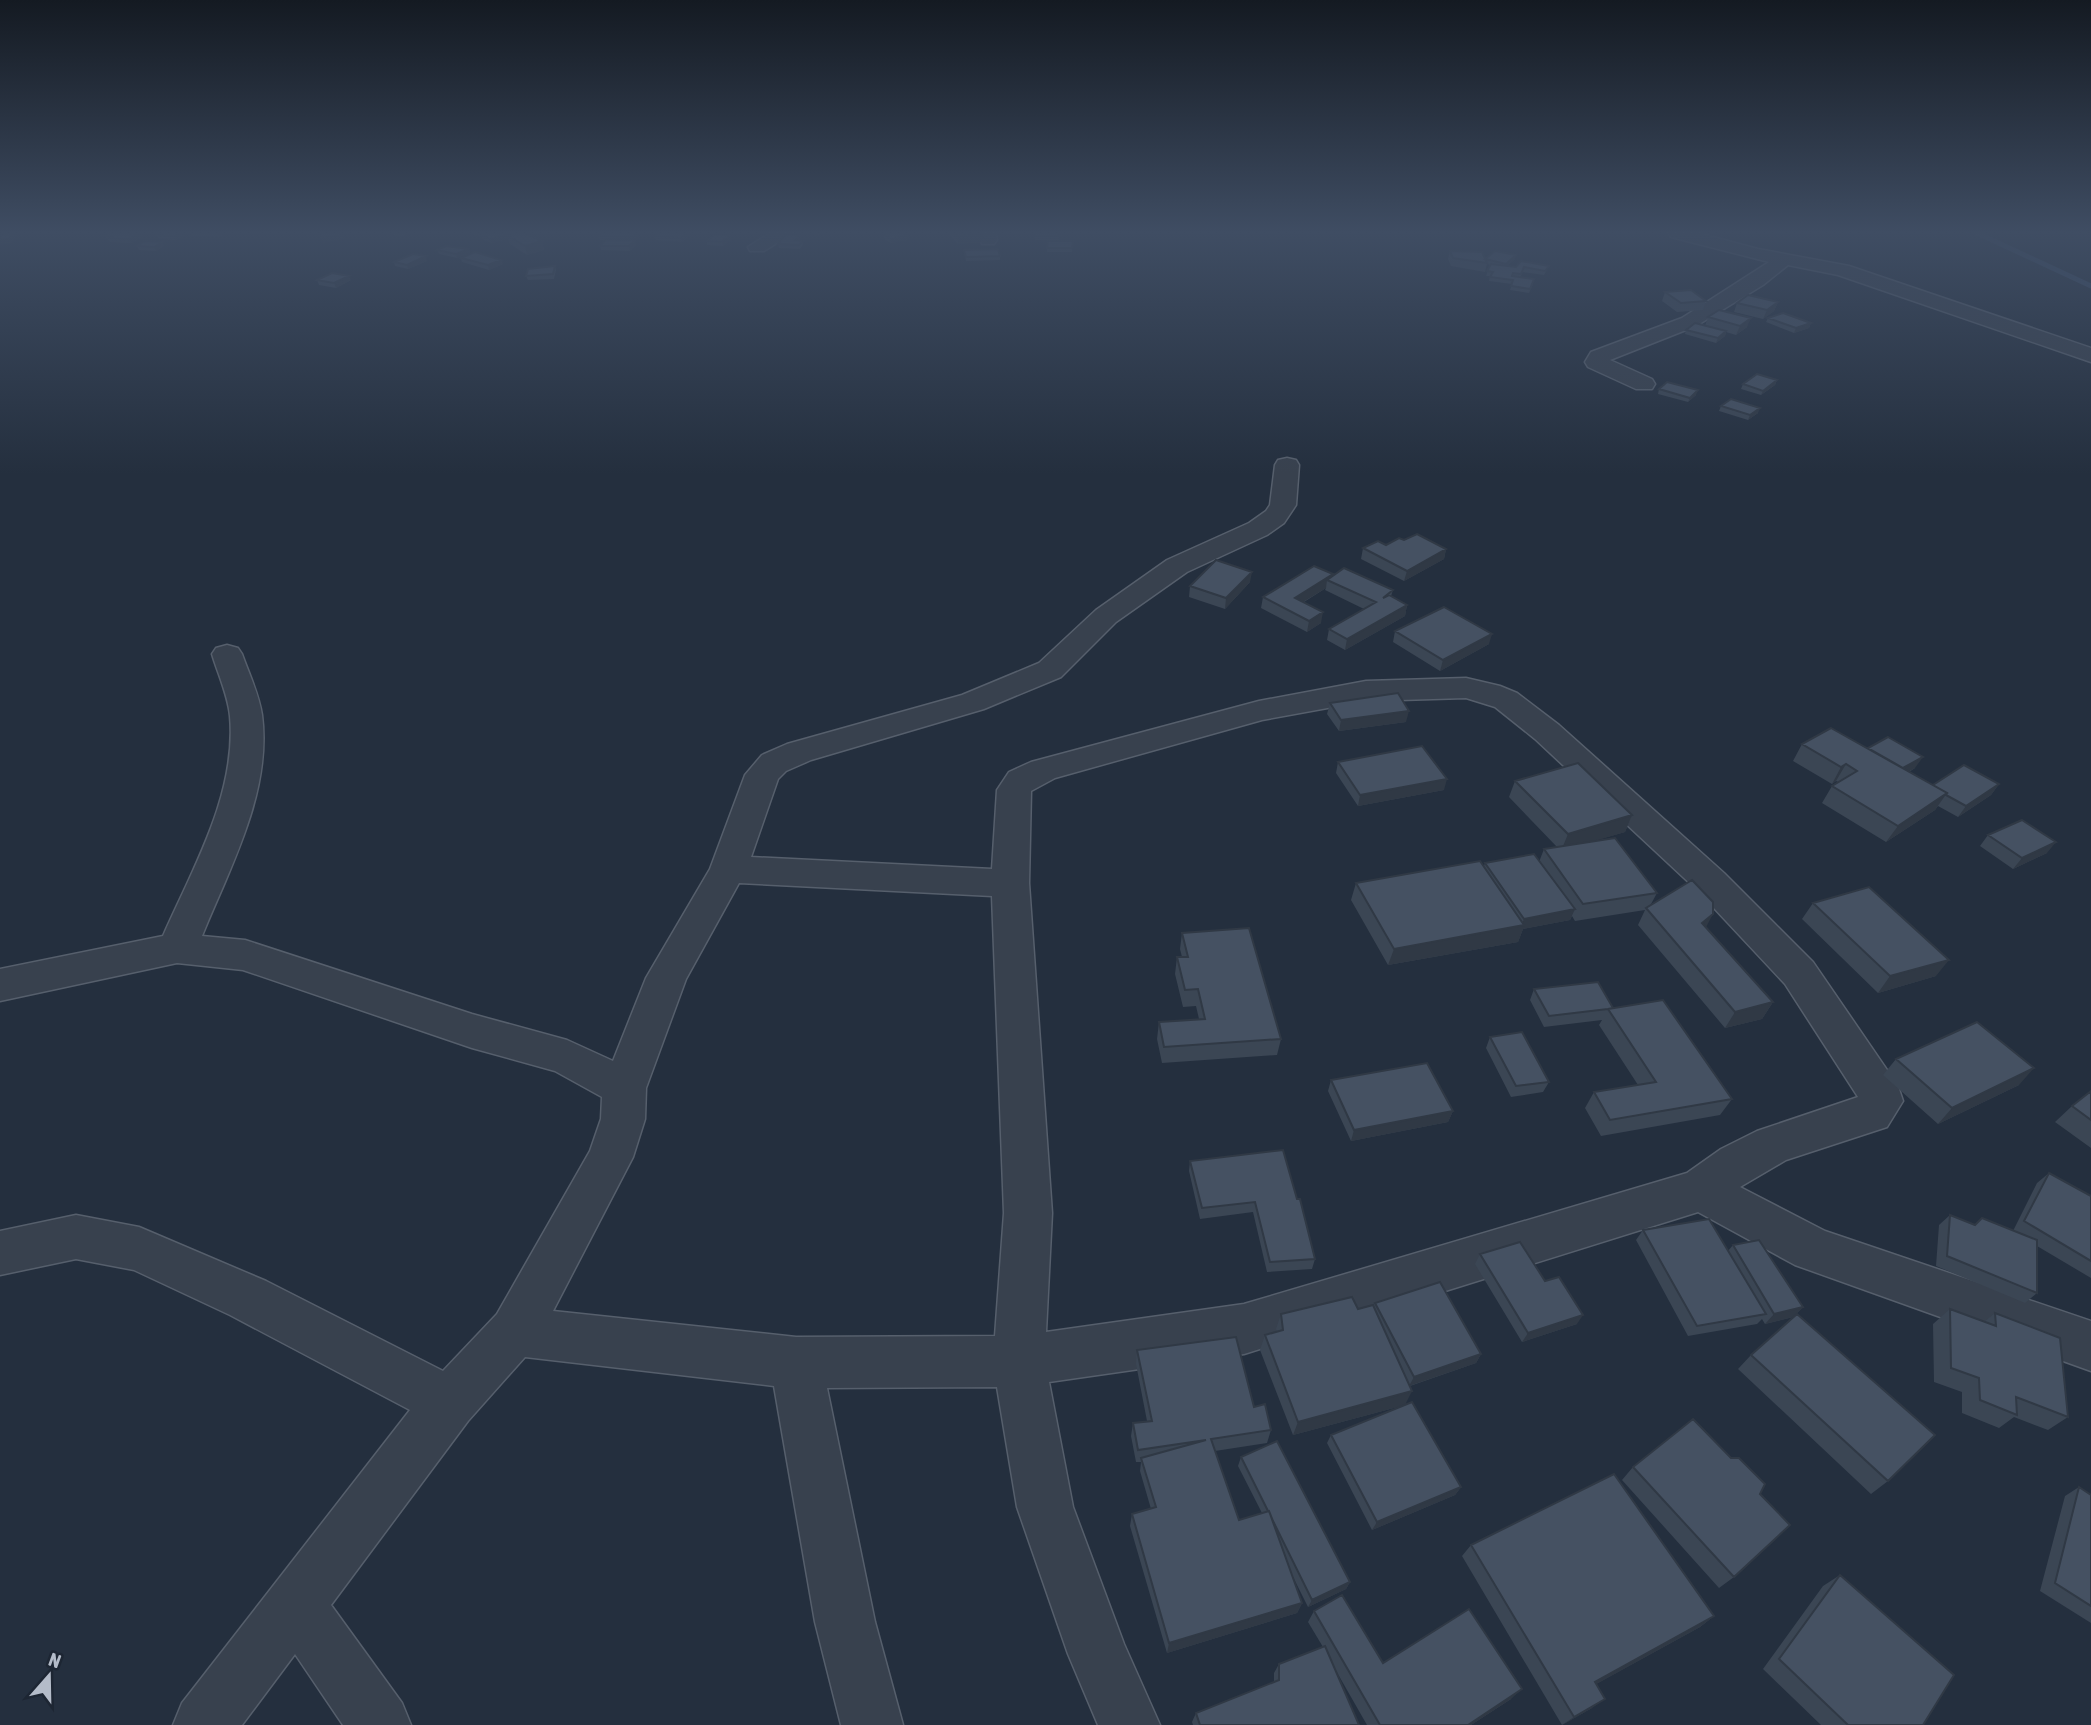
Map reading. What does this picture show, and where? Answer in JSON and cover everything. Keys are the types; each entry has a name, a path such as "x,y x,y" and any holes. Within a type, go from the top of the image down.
{"street":[{"path":"1644,384 1596,362 1599,357 1689,322 1703,314"},
{"path":"1971,314 2091,355"},
{"path":"204,1725 449,1402 515,1331 610,1157 623,1119 624,1088 666,978 728,869 762,775 774,763 799,752 973,702 1050,670 1106,616 1177,566 1258,529 1275,517 1283,505 1287,465"},
{"path":"177,948 221,841 246,771 246,714 227,654"},
{"path":"515,1331 796,1363 1019,1361 1244,1329 1701,1190 1737,1163 1773,1145 1871,1114 1881,1101 1876,1086 1799,974 1720,891 1547,732 1506,700 1466,688 1366,691 1259,711 1043,770 1021,780 1014,790 1010,883 1028,1213 1019,1361 1045,1507 1098,1654 1129,1725"},
{"path":"728,869 1010,883"},
{"path":"0,985 177,948 245,956 472,1031 567,1057 624,1088"},
{"path":"1701,1190 1812,1249 2091,1346"},
{"path":"0,1253 76,1237 139,1249 248,1298 449,1402"},
{"path":"796,1363 845,1622 872,1725"},
{"path":"295,1604 380,1725"}],"building":[{"path":"1714,314 1733,314 1751,318 1740,326 1708,317"},
{"path":"1784,314 1811,323 1796,328 1768,318"},
{"path":"1695,323 1726,331 1718,338 1686,330"},
{"path":"1757,374 1777,380 1763,391 1743,384"},
{"path":"1667,382 1698,390 1690,398 1659,389"},
{"path":"1731,399 1760,408 1750,415 1721,406"},
{"path":"1417,534 1446,549 1407,571 1363,548 1378,541 1386,545 1399,538 1404,540"},
{"path":"1216,560 1252,572 1226,598 1190,586"},
{"path":"1314,566 1333,574 1295,598 1323,612 1309,621 1263,597"},
{"path":"1344,568 1393,590 1383,598 1389,595 1407,605 1347,639 1329,629 1376,602 1327,580"},
{"path":"1444,607 1492,634 1443,660 1395,631"},
{"path":"1398,693 1409,711 1341,720 1330,703"},
{"path":"1831,728 1947,793 1898,826 1832,786 1857,771 1846,764 1841,767 1802,744"},
{"path":"1888,737 1923,757 1903,768 1868,748"},
{"path":"1422,746 1447,779 1360,795 1338,762"},
{"path":"1578,763 1632,815 1568,834 1515,781"},
{"path":"1964,765 1999,784 1966,806 1933,785"},
{"path":"2022,820 2056,842 2022,858 1988,835"},
{"path":"1615,838 1657,893 1583,904 1544,849"},
{"path":"1534,854 1575,909 1524,919 1485,863"},
{"path":"1480,861 1524,925 1394,949 1356,883"},
{"path":"1692,880 1713,902 1713,914 1702,923 1773,1002 1735,1012 1646,908"},
{"path":"1869,887 1949,960 1890,976 1813,903"},
{"path":"1249,928 1281,1039 1164,1047 1159,1022 1205,1019 1198,989 1185,990 1177,957 1188,957 1182,933"},
{"path":"1598,982 1613,1008 1549,1016 1534,989"},
{"path":"1663,1000 1732,1099 1610,1120 1594,1092 1656,1082 1608,1009"},
{"path":"1977,1022 2034,1068 1952,1108 1896,1059"},
{"path":"1522,1032 1549,1082 1516,1086 1490,1037"},
{"path":"1427,1063 1453,1111 1354,1130 1331,1080"},
{"path":"2091,1091 2091,1120 2072,1106"},
{"path":"1283,1150 1297,1199 1300,1199 1315,1259 1270,1262 1255,1202 1202,1208 1190,1161"},
{"path":"2049,1173 2091,1196 2091,1261 2024,1221"},
{"path":"1950,1215 1975,1225 1982,1218 2037,1240 2037,1293 1947,1256"},
{"path":"1709,1219 1766,1314 1697,1326 1643,1230"},
{"path":"1759,1240 1803,1307 1774,1314 1733,1245"},
{"path":"1520,1242 1545,1281 1559,1277 1583,1315 1528,1333 1480,1254"},
{"path":"1440,1282 1481,1354 1414,1377 1375,1303"},
{"path":"1352,1297 1358,1309 1373,1305 1412,1391 1298,1422 1265,1335 1283,1330 1281,1314"},
{"path":"1950,1309 1996,1326 1995,1313 2060,1338 2068,1417 2016,1397 2017,1415 1980,1400 1979,1378 1951,1368"},
{"path":"1797,1314 1935,1435 1888,1481 1751,1355"},
{"path":"1236,1337 1254,1407 1265,1404 1271,1430 1211,1439 1239,1520 1269,1511 1302,1603 1169,1643 1132,1514 1156,1507 1141,1458 1206,1440 1138,1450 1133,1423 1152,1421 1137,1350"},
{"path":"1412,1402 1461,1487 1377,1522 1331,1435"},
{"path":"1693,1419 1731,1458 1739,1458 1765,1484 1760,1494 1790,1525 1734,1577 1633,1467"},
{"path":"1277,1441 1350,1582 1312,1600 1241,1457"},
{"path":"1614,1474 1714,1616 1595,1682 1605,1699 1574,1717 1471,1545"},
{"path":"2079,1487 2091,1495 2091,1606 2055,1583"},
{"path":"1840,1575 1954,1675 1923,1725 1848,1725 1779,1659"},
{"path":"1342,1595 1383,1663 1469,1609 1522,1689 1468,1725 1380,1725 1314,1611"},
{"path":"1325,1646 1359,1725 1200,1725 1196,1713 1279,1680 1279,1664"}]}
